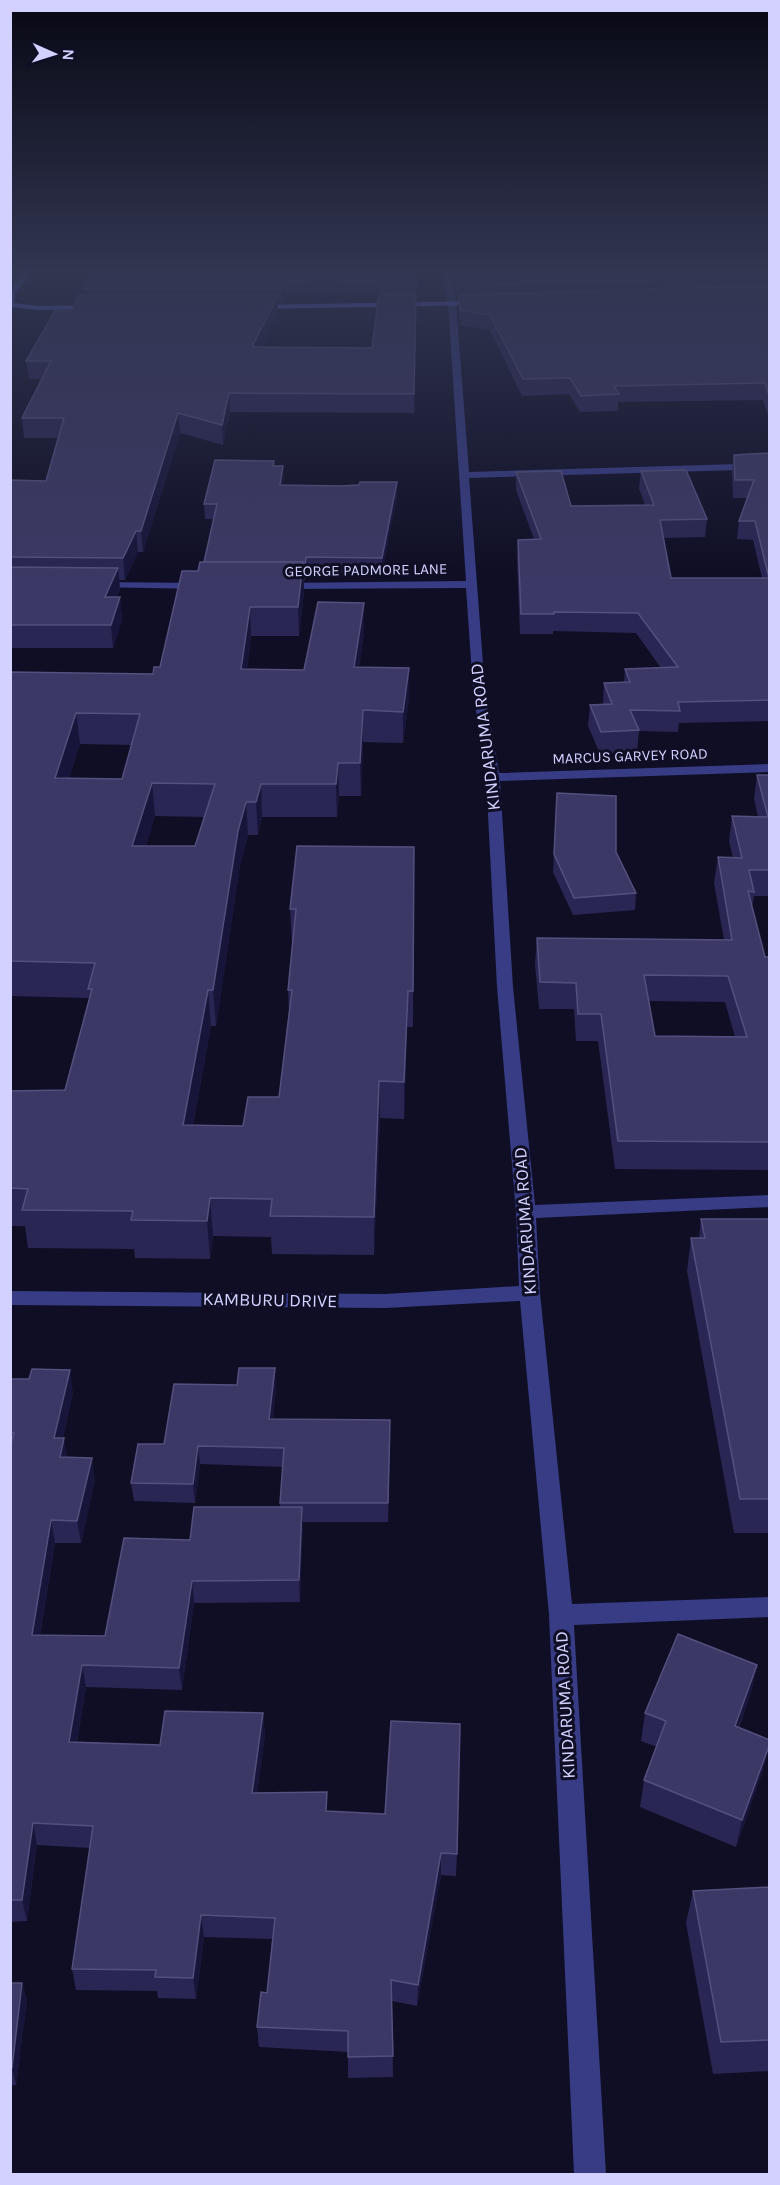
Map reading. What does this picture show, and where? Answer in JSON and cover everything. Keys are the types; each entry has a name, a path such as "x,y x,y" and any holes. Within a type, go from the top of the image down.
{"street":[{"name":"KINDARUMA ROAD","path":"457,371 479,696 493,777 505,987 526,1212 530,1293 561,1615 590,2175"},
{"path":"464,475 770,466"},
{"name":"GEORGE PADMORE LANE","path":"266,586 471,584"},
{"path":"79,585 212,586"},
{"name":"MARCUS GARVEY ROAD","path":"493,777 770,768"},
{"path":"526,1212 770,1201"},
{"name":"KAMBURU DRIVE","path":"10,1298 385,1301 530,1293"},
{"path":"561,1615 770,1606"}],"building":[{"path":"46,371 414,371 414,394 229,393 222,425 178,413 141,531 136,531 123,558 10,557 10,480 46,481 64,418 22,418"},
{"path":"519,371 770,371 770,399 765,383 614,386 619,394 581,396 570,378 523,379"},
{"path":"770,453 770,700 678,702 680,711 630,710 639,730 601,732 590,705 612,704 604,683 630,682 625,669 678,667 638,613 521,614 518,540 541,539 516,472 561,471 571,506 654,505 641,471 686,470 707,519 660,520 671,578 769,578 755,521 739,521 754,480 735,480 734,455"},
{"path":"215,460 274,461 273,466 283,466 280,485 340,486 359,485 360,482 397,482 382,558 306,557 305,565 303,562 204,562 217,504 204,504"},
{"path":"200,562 303,562 298,607 250,607 241,669 304,670 318,602 364,603 354,667 409,668 403,712 363,710 360,763 338,763 336,784 261,784 256,802 246,802 238,831 213,990 208,990 183,1125 243,1126 248,1097 279,1097 292,990 288,990 296,909 290,909 297,846 414,847 413,991 408,991 404,1082 379,1081 374,1217 270,1216 272,1199 210,1198 207,1221 131,1220 133,1211 22,1210 28,1189 10,1188 10,1091 65,1090 92,989 88,989 95,963 10,961 10,672 153,674 154,667 160,667 182,571 198,571","holes":["76,713 140,714 122,779 55,778","152,783 215,784 195,846 132,846"]},
{"path":"10,567 118,568 105,597 120,597 111,625 10,625"},
{"path":"757,775 770,775 770,870 749,870 754,892 748,891 765,957 770,957 770,1142 618,1141 601,1014 578,1014 576,983 540,982 537,938 732,940 718,857 742,858 732,816 768,817","holes":["644,975 728,976 747,1037 655,1036"]},
{"path":"557,793 616,796 616,852 636,893 574,898 554,854"},
{"path":"701,1219 770,1219 770,1499 740,1499 691,1238 705,1238"},
{"path":"239,1368 275,1368 269,1419 390,1420 388,1503 280,1503 284,1448 198,1446 193,1484 131,1483 138,1444 164,1444 174,1384 237,1385"},
{"path":"32,1369 70,1370 54,1438 64,1438 60,1457 92,1458 77,1521 51,1520 32,1635 105,1636 124,1538 190,1540 194,1507 302,1507 299,1580 192,1581 179,1668 82,1665 69,1742 160,1745 165,1711 263,1713 252,1793 327,1792 326,1811 385,1814 391,1721 460,1724 457,1854 441,1853 418,1985 391,1980 393,2056 348,2057 348,2031 257,2027 261,1992 267,1993 275,1918 201,1915 193,1978 155,1977 156,1970 72,1969 93,1826 33,1823 22,1900 10,1900 10,1447 14,1433 10,1433 10,1379 29,1379"},
{"path":"678,1634 757,1665 735,1726 770,1740 770,1743 742,1820 644,1780 666,1721 645,1713"},
{"path":"770,1887 770,2040 721,2042 693,1891"},
{"path":"10,1983 22,1983 12,2068 10,2068"}]}
